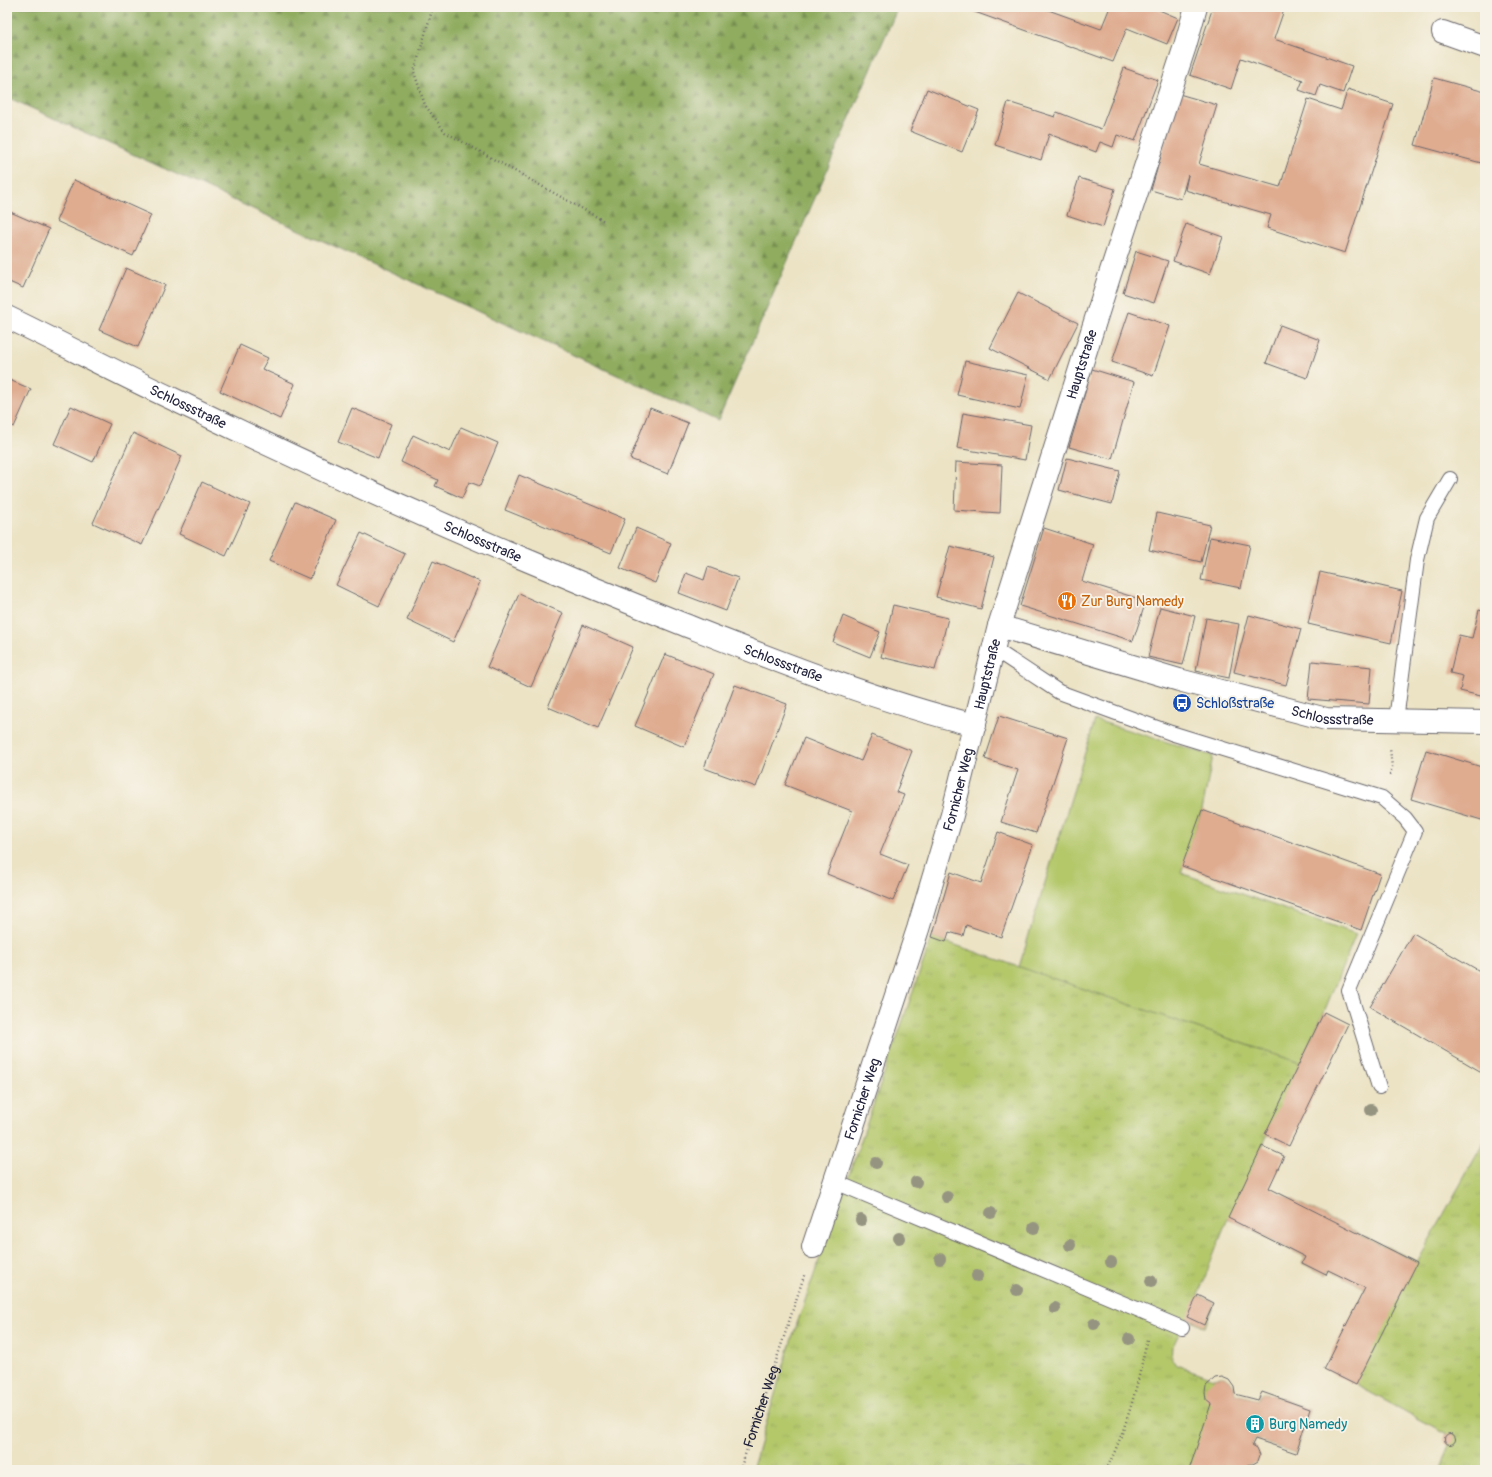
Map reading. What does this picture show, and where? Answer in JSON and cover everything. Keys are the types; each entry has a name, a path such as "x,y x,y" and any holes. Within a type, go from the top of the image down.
{"street":[{"name":"Hauptstraße","path":"975,725 999,626 1107,282 1185,46 1196,7"},
{"path":"1443,32 1485,47"},
{"name":"Schlossstraße","path":"7,317 170,398 381,496 597,590 810,674 926,713 975,725"},
{"name":"Schlossstraße","path":"999,626 1179,680 1326,719 1485,722"},
{"name":"Fornicher Weg","path":"813,1247 918,929 952,815 975,725"}],"lane":[{"path":"1396,720 1417,560 1427,518 1450,479"},
{"path":"994,649 1059,692 1170,733 1382,798 1405,818 1415,831 1349,990 1379,1087"},
{"path":"834,1182 1182,1328"}],"path":[{"path":"433,7 414,72 426,105 445,132 604,220"},
{"path":"1390,747 1392,761"},
{"name":"Fornicher Weg","path":"740,1470 813,1247"},
{"path":"1106,1470 1115,1454 1136,1392 1152,1316"}],"green space":[{"path":"7,7 898,7 718,421 7,97"},
{"path":"1095,720 1213,756 1202,810 1181,873 1356,934 1324,1012 1300,1063 1019,967"},
{"path":"932,937 1300,1063 1248,1178 1417,1262 1485,1140 1485,1470 1441,1470 1450,1445 1445,1440 1447,1434 1356,1385 1365,1288 1329,1270 1326,1275 1302,1263 1305,1257 1228,1218 1198,1295 1214,1303 1205,1327 1187,1317 1173,1346 1172,1359 1176,1365 1214,1378 1222,1377 1229,1380 1234,1387 1235,1394 1258,1400 1262,1392 1310,1409 1296,1453 1255,1439 1252,1445 1259,1454 1257,1460 1247,1465 1245,1470 752,1470 792,1338"}],"building":[{"path":"961,7 1040,7 1101,29 1110,7 1152,7 1178,18 1167,44 1127,28 1113,62"},
{"path":"1213,7 1285,7 1274,39 1352,66 1343,93 1320,85 1316,96 1299,90 1303,80 1241,58 1231,89 1190,75"},
{"path":"1124,68 1158,80 1135,141 1117,135 1113,147 1100,142 1096,152 1049,134 1041,160 995,145 1008,102 1055,117 1057,112 1101,129"},
{"path":"1434,78 1485,92 1485,164 1415,145"},
{"path":"927,89 979,110 962,152 910,131"},
{"path":"1348,89 1393,104 1345,253 1267,228 1271,215 1185,190 1188,175 1181,199 1151,190 1179,94 1217,105 1199,164 1280,187 1308,99 1341,110"},
{"path":"1079,178 1115,189 1103,227 1067,215"},
{"path":"74,180 151,215 133,256 56,221"},
{"path":"8,211 49,229 23,288 7,281"},
{"path":"1186,224 1223,237 1210,274 1173,261"},
{"path":"1136,251 1168,261 1154,303 1123,293"},
{"path":"126,268 165,285 138,347 99,330"},
{"path":"1018,293 1078,323 1050,379 990,348"},
{"path":"1129,312 1170,326 1153,376 1112,362"},
{"path":"1280,325 1320,340 1307,378 1266,363"},
{"path":"240,345 268,358 262,369 295,384 280,419 220,391"},
{"path":"965,361 1028,375 1020,409 957,395"},
{"path":"1092,369 1134,382 1112,459 1069,447"},
{"path":"7,379 31,389 14,427 7,424"},
{"path":"71,406 110,424 93,462 54,444"},
{"path":"352,408 391,424 378,458 338,442"},
{"path":"650,408 688,423 668,474 630,459"},
{"path":"963,413 1031,425 1025,460 957,448"},
{"path":"461,427 498,443 480,486 469,482 462,498 435,486 438,480 401,462 413,435 450,452"},
{"path":"133,433 182,456 142,545 93,523"},
{"path":"1067,458 1120,471 1112,504 1059,490"},
{"path":"956,462 1002,465 1000,513 954,510"},
{"path":"519,475 625,519 611,553 505,510"},
{"path":"202,482 250,504 226,556 179,534"},
{"path":"295,502 336,520 310,579 269,561"},
{"path":"1157,513 1210,525 1201,562 1149,550"},
{"path":"636,528 671,543 655,583 620,568"},
{"path":"1044,528 1093,544 1082,581 1146,601 1133,641 1020,606"},
{"path":"361,533 405,554 379,606 336,585"},
{"path":"1210,537 1250,545 1241,588 1201,580"},
{"path":"950,546 994,557 981,609 936,597"},
{"path":"433,561 480,582 453,642 407,620"},
{"path":"708,567 738,578 726,611 679,593 686,573 704,580"},
{"path":"1320,572 1402,591 1391,643 1308,624"},
{"path":"519,594 563,613 531,687 487,667"},
{"path":"893,605 948,618 935,670 881,657"},
{"path":"1160,607 1195,616 1183,665 1148,657"},
{"path":"1479,610 1485,612 1485,697 1460,691 1463,676 1450,673 1459,635 1472,638"},
{"path":"1249,615 1301,629 1286,685 1234,672"},
{"path":"843,616 880,632 870,657 833,642"},
{"path":"1206,618 1239,624 1229,678 1196,671"},
{"path":"583,625 633,647 598,728 548,707"},
{"path":"665,654 714,674 684,747 635,726"},
{"path":"1312,661 1372,667 1369,704 1308,699"},
{"path":"735,685 787,704 756,787 704,768"},
{"path":"999,716 1068,738 1036,833 1001,822 1018,770 985,759"},
{"path":"872,735 912,751 896,792 904,795 880,854 908,865 893,901 827,874 852,811 785,785 804,738 861,761"},
{"path":"1426,750 1485,768 1485,821 1411,799"},
{"path":"1202,810 1380,874 1361,930 1182,866"},
{"path":"998,832 1033,845 1001,937 966,925 963,936 949,932 946,942 932,937 951,872 981,883"},
{"path":"1413,933 1485,974 1485,1074 1370,1007"},
{"path":"1324,1012 1348,1024 1289,1146 1265,1134"},
{"path":"1262,1146 1284,1156 1269,1188 1417,1263 1356,1385 1324,1369 1365,1288 1328,1270 1326,1275 1302,1263 1305,1257 1228,1218"},
{"path":"1198,1295 1214,1303 1204,1325 1187,1317"},
{"name":"Burg Namedy","path":"1222,1377 1229,1380 1234,1387 1235,1394 1258,1400 1262,1392 1310,1409 1296,1453 1255,1439 1252,1445 1257,1448 1260,1455 1258,1461 1247,1465 1245,1470 1189,1470 1211,1404 1206,1400 1206,1386 1215,1378"},
{"path":"1448,1434 1452,1434 1454,1435 1454,1443 1448,1444 1445,1441 1445,1437"}],"place":[{"name":"Zur Burg Namedy","path":"1067,601"},
{"name":"Schloßstraße","path":"1182,703"},
{"name":"Burg Namedy","path":"1255,1424"}]}
